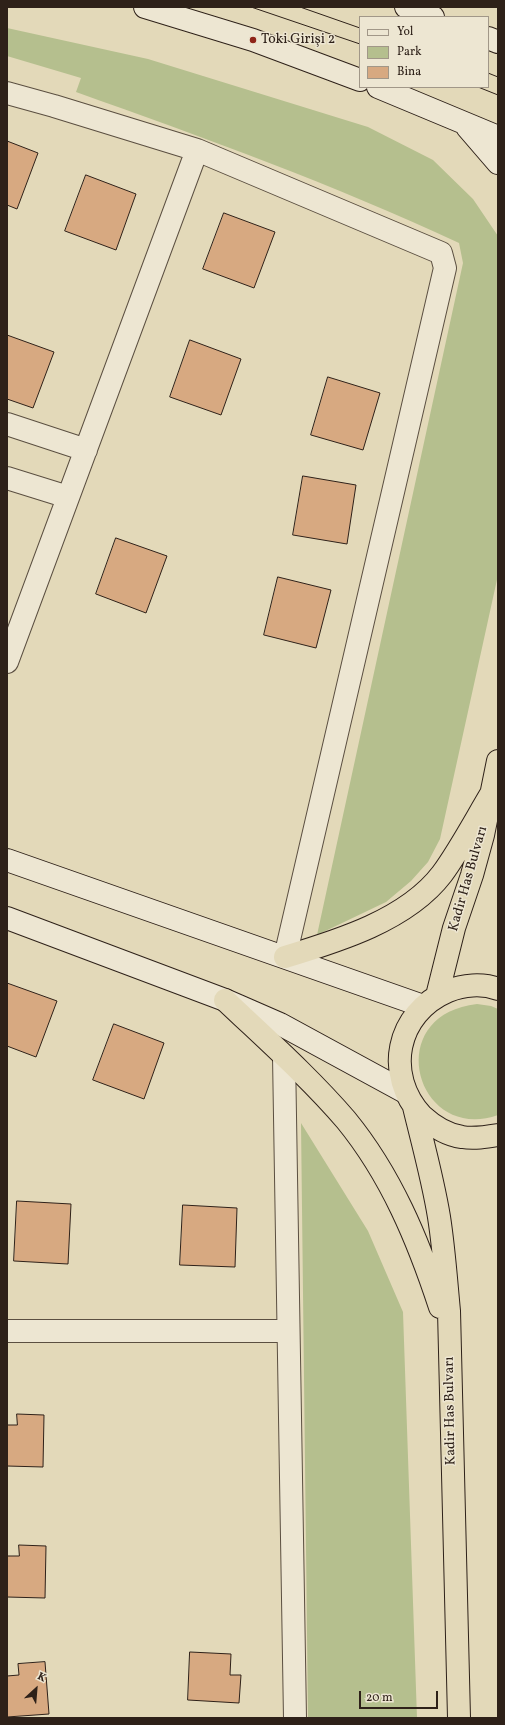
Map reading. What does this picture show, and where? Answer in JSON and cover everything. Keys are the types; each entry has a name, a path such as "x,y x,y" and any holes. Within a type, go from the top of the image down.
{"highway":[{"name":"Kadir Has Bulvarı","path":"459,1718 450,1345 446,1269 439,1217 430,1172 410,1100 400,1074 399,1055 403,1037 411,1020 430,1001 472,875 492,794 498,761"},
{"path":"285,957 323,946 360,932 400,910 422,894 441,875 492,794"},
{"path":"430,1001 454,988 474,985 498,989"},
{"path":"225,1000 322,1094 346,1121 368,1150 403,1210 424,1259 450,1345"},
{"path":"410,1100 427,1121 443,1131 455,1135 480,1138 498,1135"}],"street":[{"path":"145,7 254,40 359,80"},
{"path":"406,7 429,16"},
{"path":"380,88 498,137"},
{"path":"7,93 75,112 198,150 442,253 445,268 285,957"},
{"path":"464,124 498,163"},
{"path":"7,662 198,150"},
{"path":"7,424 86,450"},
{"path":"7,478 68,497"},
{"path":"7,860 285,957 430,1001"},
{"path":"7,918 225,1000 280,1024 410,1100"},
{"path":"284,1056 295,1718"},
{"path":"7,1331 288,1330"}],"green space":[{"path":"7,28 148,59 368,127 433,160 473,199 498,236 498,575 440,839 428,862 411,881 386,902 317,935 463,263 459,243 365,201 269,163 76,92 81,78 7,56"},
{"path":"477,1004 491,1006 498,1009 498,1115 470,1119 446,1111 430,1096 420,1074 419,1052 428,1030 447,1013"},
{"path":"301,1123 368,1231 403,1312 417,1718 308,1718"}],"building":[{"path":"7,141 38,153 17,209 7,205"},
{"path":"86,175 136,194 116,250 65,231"},
{"path":"224,213 275,232 254,288 203,269"},
{"path":"7,335 54,352 33,408 7,399"},
{"path":"190,340 241,359 221,415 170,397"},
{"path":"328,377 380,393 363,450 311,435"},
{"path":"303,476 356,485 347,544 293,535"},
{"path":"116,538 167,556 146,613 96,594"},
{"path":"278,577 331,590 316,648 264,635"},
{"path":"7,983 57,1001 36,1057 7,1046"},
{"path":"114,1024 164,1043 144,1099 93,1080"},
{"path":"17,1201 71,1204 68,1264 14,1261"},
{"path":"183,1205 237,1208 235,1267 180,1265"},
{"path":"17,1414 44,1415 43,1467 7,1466 7,1425 17,1425"},
{"path":"19,1545 46,1546 45,1598 7,1597 7,1556 19,1556"},
{"path":"190,1652 231,1654 230,1675 241,1675 239,1703 188,1700"},
{"path":"45,1662 49,1714 7,1717 7,1676 19,1675 18,1664"}],"tram line":[{"path":"251,7 359,44"},
{"path":"300,7 359,28"},
{"path":"489,73 498,77"},
{"path":"480,88 498,95"}],"place":[{"name":"Toki Girişi 2","path":"253,40"}]}
